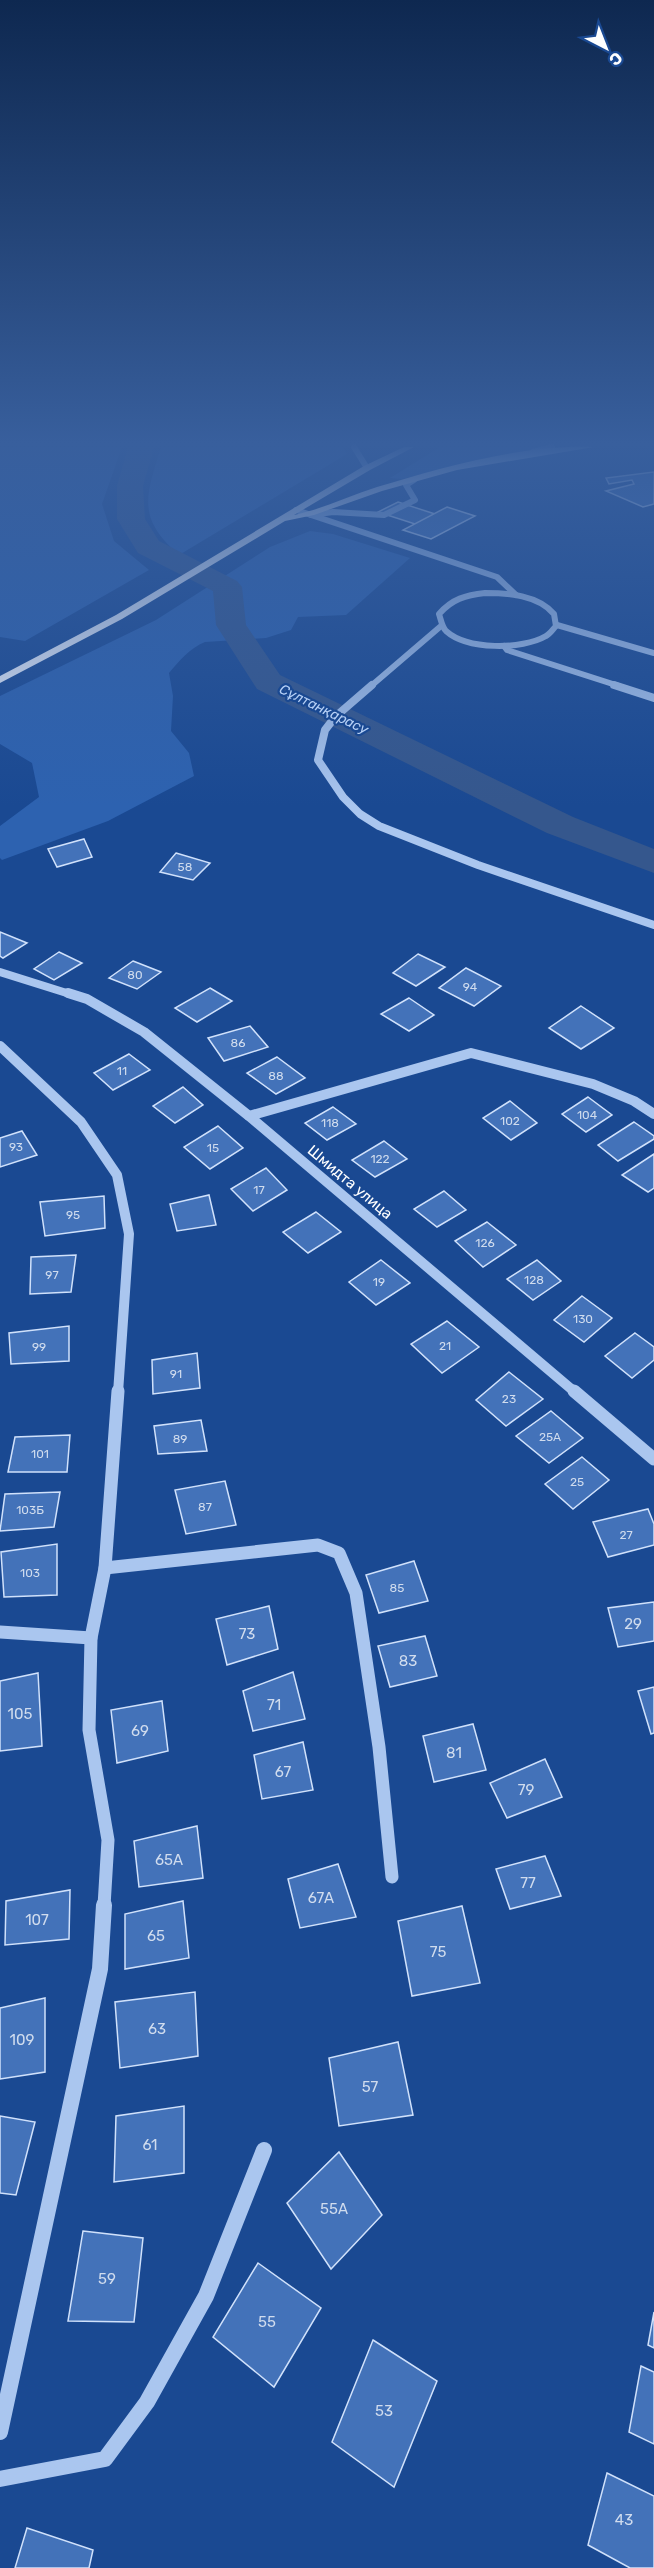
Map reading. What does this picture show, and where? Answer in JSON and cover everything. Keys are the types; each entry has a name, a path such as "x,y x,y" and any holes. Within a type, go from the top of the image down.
{"main road":[{"path":"0,680 100,627 203,567"}],"street":[{"path":"470,567 497,578 517,595"},
{"path":"491,593 517,595 548,607 557,619 557,625 548,636 540,640 504,646 465,641 446,632 441,626 439,614 456,599 491,593"},
{"path":"557,625 654,653"},
{"path":"441,626 354,699 324,730 318,760 343,797 360,814 379,826 478,865 654,925"},
{"path":"504,646 507,650 533,660 654,698"},
{"name":"Шмидта улица","path":"0,972 87,999 144,1032 249,1116 654,1459"},
{"path":"0,1046 81,1122 117,1175 129,1234 105,1568 91,1638 89,1730 108,1840 100,1969 0,2432"},
{"path":"249,1116 471,1053 593,1084 634,1101 654,1114"},
{"path":"105,1568 318,1545 339,1553 356,1593 380,1747 392,1876"},
{"path":"0,1632 91,1638"},
{"path":"0,2479 105,2458 147,2402 206,2296 264,2150"}],"shaded area":[{"path":"0,567 145,567 149,570 25,641 0,637"},
{"path":"239,567 400,567 346,615 298,617 291,630 266,638 205,642 194,648 169,673 173,696 171,731 189,753 194,776 108,821 2,860 0,858 0,826 39,797 32,763 0,744 0,696 156,620"}],"building":[{"path":"84,839 92,857 57,867 48,849"},
{"path":"176,853 210,863 193,880 160,872"},
{"path":"0,932 27,943 3,958 0,956"},
{"path":"59,952 82,963 54,980 34,969"},
{"path":"418,954 445,967 416,986 393,973"},
{"path":"133,961 161,972 137,989 109,978"},
{"path":"466,968 501,986 474,1006 439,988"},
{"path":"210,988 232,1001 197,1022 175,1008"},
{"path":"409,998 434,1015 409,1031 381,1014"},
{"path":"581,1006 614,1028 581,1049 549,1028"},
{"path":"250,1026 268,1047 224,1061 208,1038"},
{"path":"129,1054 150,1070 113,1090 94,1073"},
{"path":"277,1057 305,1078 276,1094 247,1073"},
{"path":"183,1087 203,1105 175,1123 153,1106"},
{"path":"588,1097 612,1115 586,1132 562,1114"},
{"path":"510,1101 537,1123 511,1140 483,1118"},
{"path":"333,1107 356,1124 327,1140 305,1123"},
{"path":"634,1122 654,1136 654,1139 618,1161 598,1145"},
{"path":"218,1126 243,1148 210,1169 184,1147"},
{"path":"22,1131 37,1155 0,1167 0,1138"},
{"path":"384,1141 407,1159 375,1177 352,1160"},
{"path":"654,1154 654,1188 648,1192 622,1175"},
{"path":"266,1168 287,1190 253,1211 231,1189"},
{"path":"444,1191 466,1210 437,1227 414,1209"},
{"path":"209,1195 216,1225 177,1231 170,1204"},
{"path":"104,1196 105,1228 45,1236 40,1202"},
{"path":"316,1212 341,1232 308,1253 283,1232"},
{"path":"487,1222 516,1245 483,1267 455,1241"},
{"path":"76,1255 71,1292 30,1294 31,1257"},
{"path":"381,1260 410,1283 376,1305 349,1282"},
{"path":"537,1260 561,1281 533,1300 507,1279"},
{"path":"582,1296 612,1318 584,1342 554,1320"},
{"path":"447,1321 479,1347 442,1373 411,1344"},
{"path":"69,1326 69,1361 11,1364 9,1333"},
{"path":"635,1333 654,1347 654,1360 632,1378 605,1356"},
{"path":"197,1353 200,1388 153,1394 152,1360"},
{"path":"509,1372 543,1399 506,1426 476,1400"},
{"path":"551,1411 583,1438 549,1463 516,1436"},
{"path":"201,1420 207,1451 158,1454 154,1426"},
{"path":"70,1435 67,1472 8,1472 15,1437"},
{"path":"582,1457 609,1480 573,1509 545,1484"},
{"path":"225,1481 236,1525 186,1534 175,1490"},
{"path":"60,1492 54,1527 0,1531 5,1494"},
{"path":"648,1509 654,1524 654,1545 608,1557 593,1522"},
{"path":"57,1544 57,1595 4,1597 1,1552"},
{"path":"414,1561 428,1601 379,1613 366,1575"},
{"path":"654,1602 654,1641 618,1647 608,1608"},
{"path":"269,1606 278,1649 227,1665 216,1619"},
{"path":"425,1636 437,1676 390,1687 378,1646"},
{"path":"293,1672 305,1719 253,1731 243,1691"},
{"path":"38,1673 42,1746 0,1751 0,1681"},
{"path":"654,1687 654,1733 651,1734 638,1691"},
{"path":"162,1701 168,1751 117,1763 111,1710"},
{"path":"473,1724 486,1770 434,1782 423,1736"},
{"path":"303,1742 313,1790 262,1799 254,1755"},
{"path":"545,1759 562,1797 507,1818 490,1783"},
{"path":"197,1826 203,1878 139,1887 134,1841"},
{"path":"545,1856 561,1896 510,1909 496,1869"},
{"path":"338,1864 356,1917 300,1928 288,1879"},
{"path":"70,1890 69,1939 5,1945 6,1901"},
{"path":"183,1901 189,1958 125,1969 125,1914"},
{"path":"462,1906 480,1983 412,1996 398,1921"},
{"path":"195,1992 198,2056 120,2068 115,2002"},
{"path":"45,1998 45,2072 0,2079 0,2008"},
{"path":"398,2042 413,2115 339,2126 329,2058"},
{"path":"184,2106 184,2173 114,2182 116,2116"},
{"path":"0,2116 35,2122 16,2195 0,2193"},
{"path":"339,2152 382,2215 331,2269 287,2203"},
{"path":"83,2231 143,2238 134,2322 68,2321"},
{"path":"258,2263 321,2308 274,2387 213,2337"},
{"path":"654,2312 654,2348 648,2345"},
{"path":"373,2340 437,2381 394,2487 332,2442"},
{"path":"641,2366 654,2372 654,2444 629,2432"},
{"path":"607,2473 654,2496 654,2568 630,2568 588,2545"},
{"path":"27,2528 93,2550 89,2568 15,2568"}],"waterway":[{"name":"Сұлтанқарасу","path":"187,567 227,587 231,625 268,682 560,825 654,862"}]}
